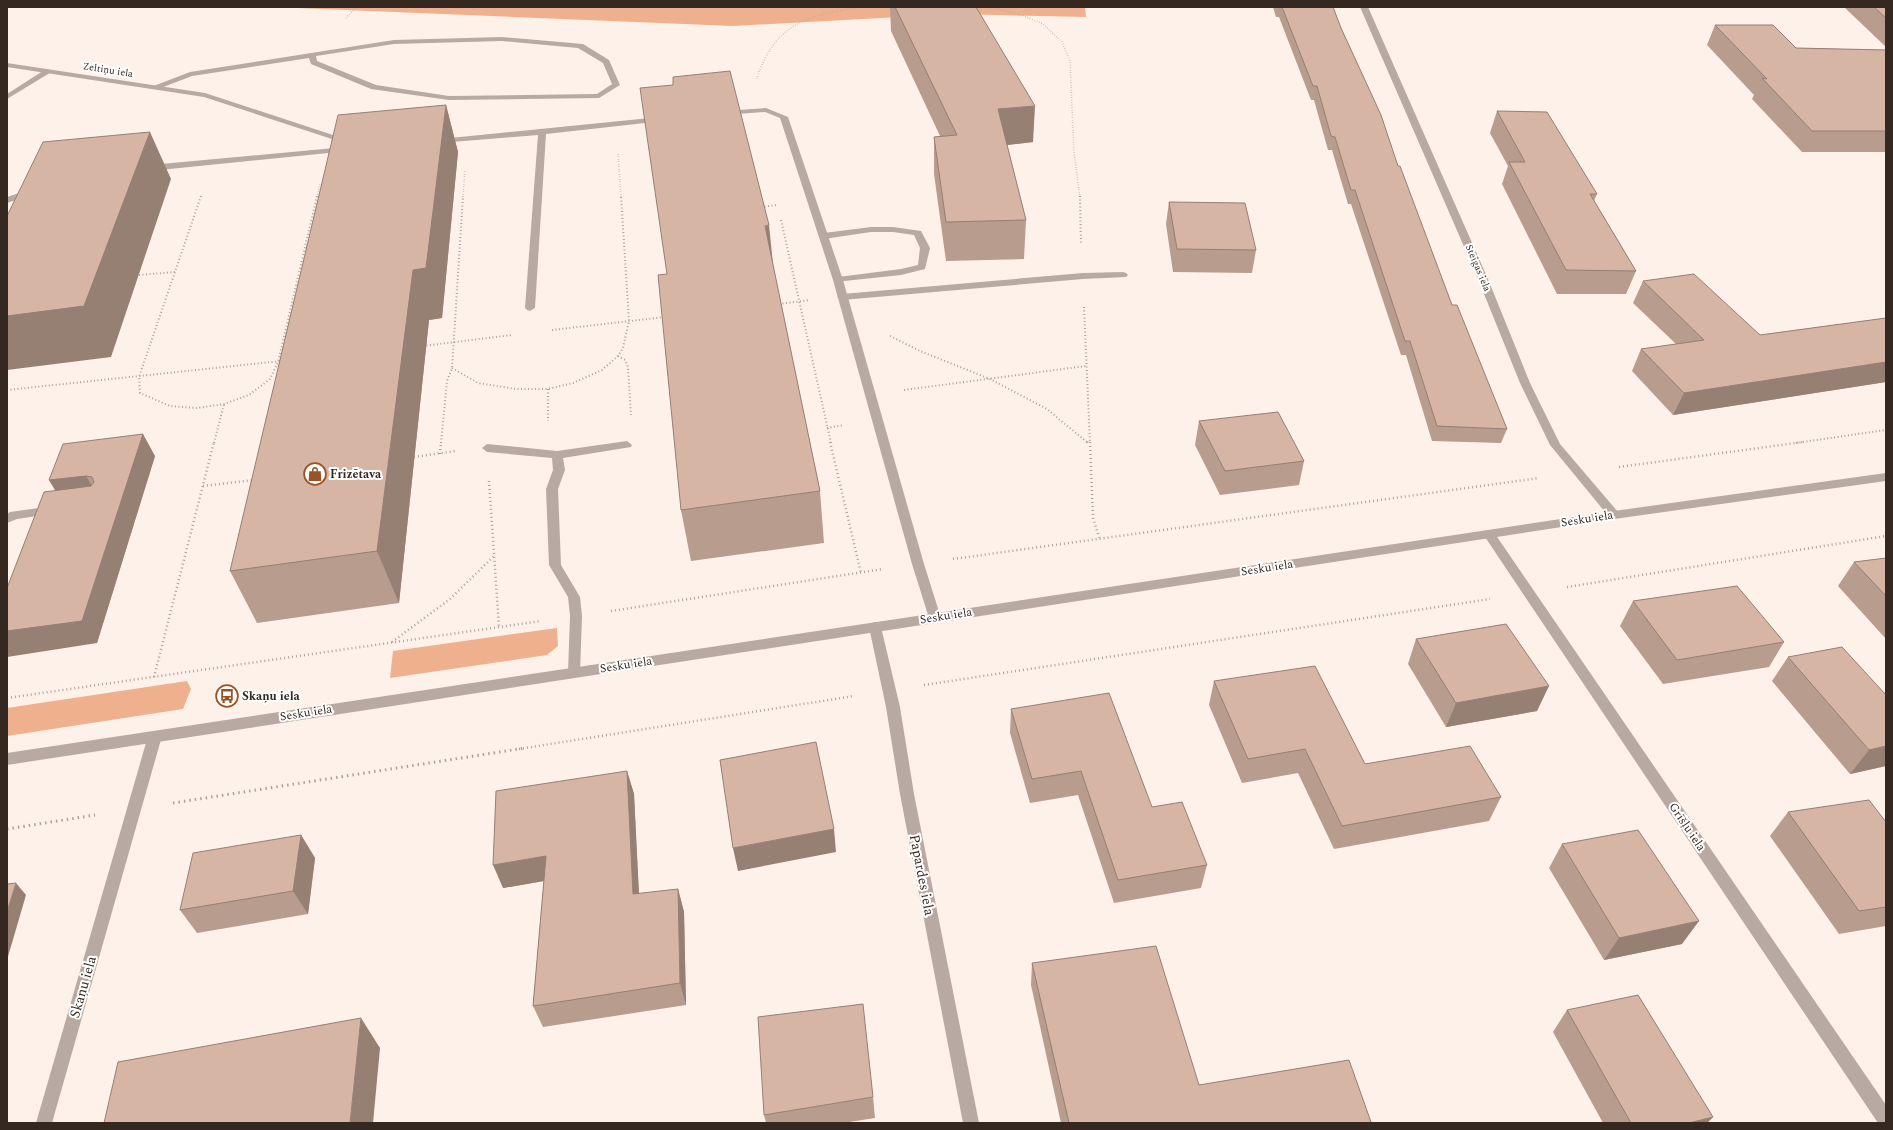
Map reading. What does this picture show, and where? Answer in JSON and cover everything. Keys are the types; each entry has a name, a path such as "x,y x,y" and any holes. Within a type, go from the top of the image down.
{"street":[{"name":"Steigas iela","path":"1364,7 1483,279 1525,384 1555,445 1614,515"},
{"path":"155,87 190,74 312,55 402,42 502,39 580,46 606,62 616,85 599,96 449,98 374,87 314,62 312,55"},
{"name":"Zeltiņu iela","path":"7,65 205,95 358,146 328,151"},
{"path":"7,97 49,71"},
{"path":"716,114 766,110 784,117 851,321 918,564 935,618"},
{"path":"435,141 542,132 671,118"},
{"path":"530,308 542,132"},
{"path":"142,169 328,151"},
{"path":"7,200 36,190"},
{"path":"824,236 871,229 895,228 918,233 925,248 922,267 901,272 838,280"},
{"path":"842,297 1083,276 1123,275"},
{"path":"487,448 557,455 627,445"},
{"path":"557,455 559,470 552,489 555,565 574,597 576,616 574,673"},
{"name":"Sesku iela","path":"7,759 1614,515 1886,477"},
{"path":"7,519 14,515 68,508"},
{"name":"Grīšļu iela","path":"1489,534 1886,1120"},
{"name":"Papardes iela","path":"875,627 889,690 907,794 971,1123"},
{"name":"Skaņu iela","path":"44,1123 155,736"}],"path":[{"path":"766,110 757,77 774,44 785,31 796,23 819,14 864,7"},
{"path":"989,7 1022,15 1042,24 1062,42 1070,61 1074,153 1080,191 1093,518 1100,540"},
{"path":"452,368 478,382 516,389 548,389 573,382 602,370 618,356 623,348 629,321 616,124"},
{"path":"435,141 466,152 452,368 447,381 440,454"},
{"path":"212,162 139,377 140,393 170,406 197,408 224,404 249,395 270,379 278,362 328,151"},
{"path":"757,207 778,205"},
{"path":"779,213 860,573"},
{"path":"139,275 175,272"},
{"path":"775,304 842,297"},
{"path":"551,330 668,316"},
{"path":"851,321 872,326 920,352 990,379 1047,408 1090,444"},
{"path":"421,346 513,335"},
{"path":"618,356 625,360 628,367 633,443 627,445"},
{"path":"7,390 286,361"},
{"path":"871,394 1086,366"},
{"path":"154,677 224,404"},
{"path":"414,457 487,448 499,627"},
{"path":"203,486 256,480"},
{"path":"7,829 889,690 1530,593 1886,536"},
{"path":"390,643 450,599 494,556"}],"shaded area":[{"path":"273,7 1085,7 1086,17 955,14 733,26"},
{"path":"557,628 558,646 547,655 390,678 393,651"},
{"path":"187,681 191,689 183,709 7,736 7,708"}],"building":[{"path":"895,7 976,7 1035,106 998,109 1026,220 946,222 934,137 957,135"},
{"path":"1282,7 1333,7 1341,28 1381,115 1398,166 1400,166 1452,305 1457,305 1507,429 1437,426 1410,341 1405,341 1355,190 1351,190 1335,137 1331,136 1317,86 1313,86"},
{"path":"1874,7 1886,7 1886,18"},
{"path":"1715,25 1773,25 1796,48 1886,50 1886,131 1812,131 1762,78 1767,79"},
{"path":"730,71 769,225 765,226 820,491 681,510 658,275 667,274 640,88 673,85 673,77"},
{"path":"446,105 426,268 413,270 377,551 230,571 338,115"},
{"path":"1497,111 1547,112 1597,194 1590,194 1636,271 1566,270 1509,162 1525,162"},
{"path":"150,132 84,306 7,316 7,216 43,142"},
{"path":"1169,202 1245,203 1256,250 1177,249"},
{"path":"1694,274 1760,335 1886,318 1886,362 1684,393 1641,349 1704,340 1643,281"},
{"path":"1278,412 1304,461 1225,471 1199,421"},
{"path":"143,434 82,621 7,631 7,588 44,492 91,486 94,482 92,477 86,476 49,480 63,444"},
{"path":"1886,558 1886,596 1854,562"},
{"path":"1737,586 1784,642 1677,660 1633,601"},
{"path":"1506,624 1549,686 1456,703 1416,639"},
{"path":"1842,647 1886,695 1886,746 1869,750 1788,657"},
{"path":"1315,666 1365,764 1470,746 1501,797 1342,826 1305,749 1248,759 1214,681"},
{"path":"1109,693 1152,807 1182,802 1207,865 1118,880 1081,771 1032,779 1011,709"},
{"path":"816,742 834,829 733,848 720,760"},
{"path":"627,771 633,894 678,889 680,983 533,1006 546,856 493,865 496,791"},
{"path":"1869,800 1886,822 1886,907 1859,911 1788,812"},
{"path":"1638,830 1699,921 1619,938 1562,844"},
{"path":"301,835 293,891 180,910 193,853"},
{"path":"16,883 7,912 7,884"},
{"path":"1156,946 1199,1085 1349,1060 1371,1122 1069,1123 1032,963"},
{"path":"1638,995 1713,1117 1689,1123 1631,1123 1567,1010"},
{"path":"863,1004 873,1097 764,1115 758,1017"},
{"path":"361,1018 350,1123 104,1123 118,1062"}],"place":[{"name":"Frizētava","path":"315,474"},
{"name":"Skaņu iela","path":"227,696"}]}
